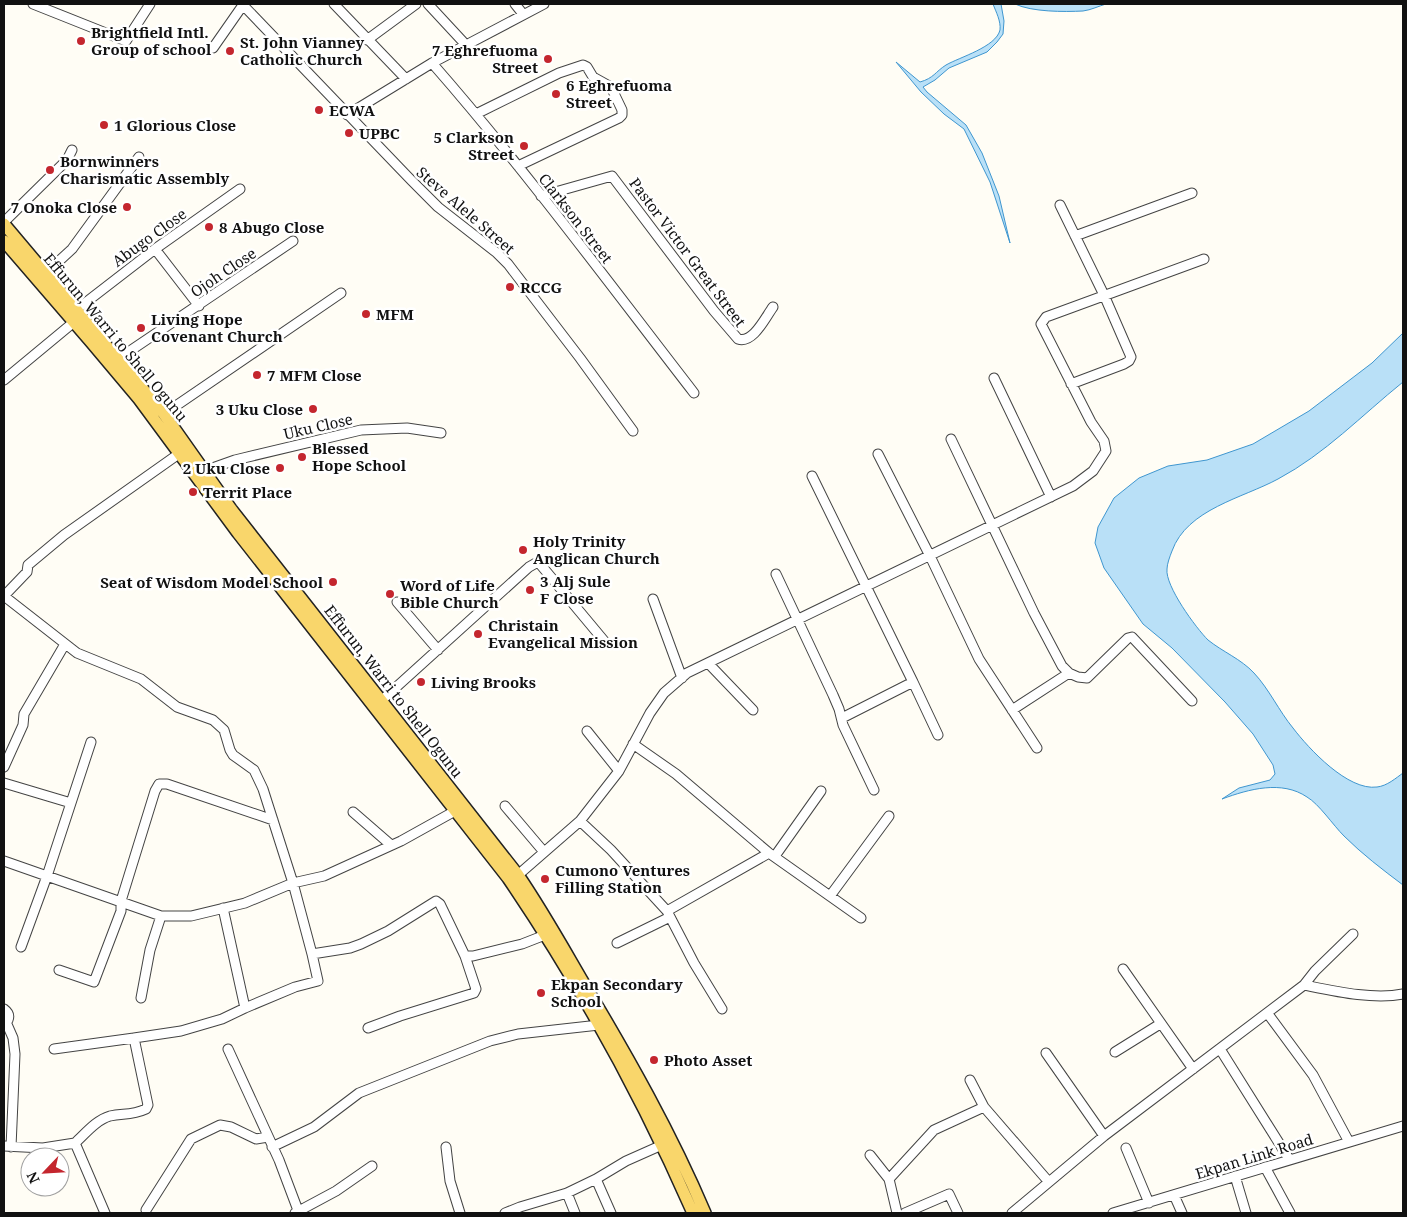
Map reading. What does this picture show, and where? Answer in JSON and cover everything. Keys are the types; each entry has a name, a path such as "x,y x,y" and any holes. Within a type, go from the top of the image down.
{"main road":[{"name":"Effurun, Warri to Shell Ogunu","path":"4,223 6,238 139,399 238,533 358,679 382,700 518,875 619,1041 667,1130 705,1213"},
{"name":"Effurun, Warri to Shell Ogunu","path":"6,238 46,273 164,414 455,811 508,878 599,1025 646,1112 693,1213"}],"street":[{"path":"33,4 126,41 150,4"},
{"path":"213,48 242,4"},
{"name":"Steve Alele Street","path":"242,4 438,207 497,253 508,264 633,431"},
{"path":"334,4 406,80"},
{"path":"367,40 416,4"},
{"path":"428,4 466,45"},
{"path":"515,4 523,14"},
{"path":"348,114 432,63 544,4"},
{"name":"Clarkson Street","path":"432,63 518,166 694,393"},
{"path":"476,114 559,73 584,65 593,77 611,87 622,110 622,115 619,118 518,166"},
{"path":"4,223 67,160 72,150"},
{"path":"46,273 72,249 139,157"},
{"name":"Pastor Victor Great Street","path":"541,196 612,176 714,311 738,339 748,339 773,308"},
{"name":"Abugo Close","path":"76,310 155,249 240,189"},
{"path":"1075,236 1192,193"},
{"path":"1060,205 1131,354 1131,360 1071,384"},
{"name":"Ojoh Close","path":"118,359 293,241"},
{"path":"155,249 199,306"},
{"path":"518,875 580,821 619,772 650,712 664,693 687,673 993,526 1083,480 1097,465 1106,451 1104,442 1091,422 1041,324 1046,316 1204,259"},
{"path":"164,414 341,293"},
{"path":"4,380 74,322"},
{"path":"994,378 1051,497"},
{"name":"Uku Close","path":"204,471 268,451 361,430 407,428 441,433"},
{"path":"951,439 1034,613 1062,666 1069,673 1087,678 1128,638 1132,637 1192,701"},
{"path":"54,1049 181,1031 222,1020 295,987 318,981 293,883 263,789 254,770 233,755 224,730 218,723 202,714 177,707 141,680 77,653 4,596 27,572 28,565 64,534 180,454"},
{"path":"878,454 930,556 979,659 1037,748"},
{"path":"812,476 938,735"},
{"path":"382,700 529,567 536,563 540,564 605,642"},
{"path":"776,574 834,695 842,718 842,725 874,790"},
{"path":"653,599 682,678"},
{"path":"397,602 438,650"},
{"path":"4,767 23,725 24,714 65,644"},
{"path":"708,663 753,710"},
{"path":"1012,710 1069,673"},
{"path":"842,718 913,682"},
{"path":"587,731 619,772"},
{"path":"21,947 47,876 91,742"},
{"path":"634,744 676,774 772,854 861,918"},
{"path":"4,783 71,803"},
{"path":"59,970 94,982 121,911 121,901 155,791 159,784 166,784 273,820"},
{"path":"617,943 772,854 821,791"},
{"path":"505,806 544,852"},
{"path":"4,861 161,916 191,916 244,903 293,883 324,876 391,845 455,811"},
{"path":"353,812 391,845"},
{"path":"830,896 889,816"},
{"path":"580,821 611,850 669,914 694,963 722,1009"},
{"path":"312,954 350,948 361,944 436,901 440,904 465,956 476,990 474,993 368,1028"},
{"path":"223,908 245,1008"},
{"path":"142,998 150,950 161,916"},
{"path":"1012,1213 1104,1136 1304,985 1315,970 1353,934"},
{"path":"465,956 473,956 522,944 545,935"},
{"path":"1123,969 1193,1069"},
{"path":"1304,985 1366,995 1388,996 1403,994"},
{"path":"4,1009 7,1011 9,1018 5,1022 13,1038 15,1054 8,1147 43,1148 75,1143 103,1118 112,1115 127,1115 146,1109 148,1105 134,1038"},
{"path":"1268,1014 1313,1075 1349,1142"},
{"path":"1114,1052 1160,1024"},
{"path":"272,1148 314,1127 359,1093 490,1041 518,1034 599,1025"},
{"path":"228,1049 268,1138 298,1213 336,1191 372,1166"},
{"path":"1220,1049 1289,1159"},
{"path":"1046,1053 1104,1136"},
{"path":"970,1080 984,1107 1048,1181"},
{"path":"889,1179 934,1130 984,1107"},
{"path":"146,1210 191,1139 220,1125 231,1126 256,1139 268,1138"},
{"name":"Ekpan Link Road","path":"1113,1213 1146,1207 1174,1195 1403,1126"},
{"path":"75,1143 104,1213"},
{"path":"446,1146 450,1182 460,1213"},
{"path":"505,1213 567,1193 596,1179 626,1161 662,1146"},
{"path":"1126,1148 1146,1207"},
{"path":"870,1155 889,1179 897,1213"},
{"path":"1265,1167 1290,1213"},
{"path":"1235,1176 1246,1213"},
{"path":"596,1179 611,1213"},
{"path":"567,1193 575,1213"},
{"path":"905,1213 949,1194 958,1213"},
{"path":"1174,1195 1182,1213"}],"water":[{"path":"993,4 1001,4 1004,21 1003,34 997,42 987,52 949,68 923,87 966,125 982,153 999,196 1010,243 990,182 964,129 944,114 921,92 896,62 920,82 931,77 946,65 977,51 992,42 1000,30 999,20"},
{"path":"1015,4 1106,4 1086,10 1048,11"},
{"path":"1403,333 1403,382 1312,458 1278,479 1218,506 1190,525 1179,537 1171,553 1167,569 1171,586 1189,617 1208,640 1254,673 1300,737 1330,767 1354,782 1377,787 1384,785 1403,773 1403,885 1351,843 1312,800 1297,792 1276,788 1254,789 1222,799 1239,788 1270,780 1275,774 1273,765 1253,734 1225,702 1172,648 1143,624 1104,568 1095,543 1098,527 1114,498 1139,478 1168,466 1207,460 1253,444 1309,411 1372,363"}],"place":[{"name":"Brightfield Intl. Group of school","path":"81,41"},
{"name":"St. John Vianney Catholic Church","path":"230,51"},
{"name":"7 Eghrefuoma Street","path":"548,59"},
{"name":"6 Eghrefuoma Street","path":"556,94"},
{"name":"ECWA","path":"319,110"},
{"name":"1 Glorious Close","path":"104,125"},
{"name":"UPBC","path":"349,133"},
{"name":"5 Clarkson Street","path":"524,146"},
{"name":"Bornwinners Charismatic Assembly","path":"50,170"},
{"name":"7 Onoka Close","path":"127,207"},
{"name":"8 Abugo Close","path":"209,227"},
{"name":"RCCG","path":"510,287"},
{"name":"MFM","path":"366,314"},
{"name":"Living Hope Covenant Church","path":"141,328"},
{"name":"7 MFM Close","path":"257,375"},
{"name":"3 Uku Close","path":"313,409"},
{"name":"Blessed Hope School","path":"302,457"},
{"name":"2 Uku Close","path":"280,468"},
{"name":"Territ Place","path":"193,492"},
{"name":"Holy Trinity Anglican Church","path":"523,550"},
{"name":"Seat of Wisdom Model School","path":"333,582"},
{"name":"3 Alj Sule F Close","path":"530,590"},
{"name":"Word of Life Bible Church","path":"390,594"},
{"name":"Christain Evangelical Mission","path":"478,634"},
{"name":"Living Brooks","path":"421,682"},
{"name":"Cumono Ventures Filling Station","path":"545,879"},
{"name":"Ekpan Secondary School","path":"541,993"},
{"name":"Photo Asset","path":"654,1060"}]}
